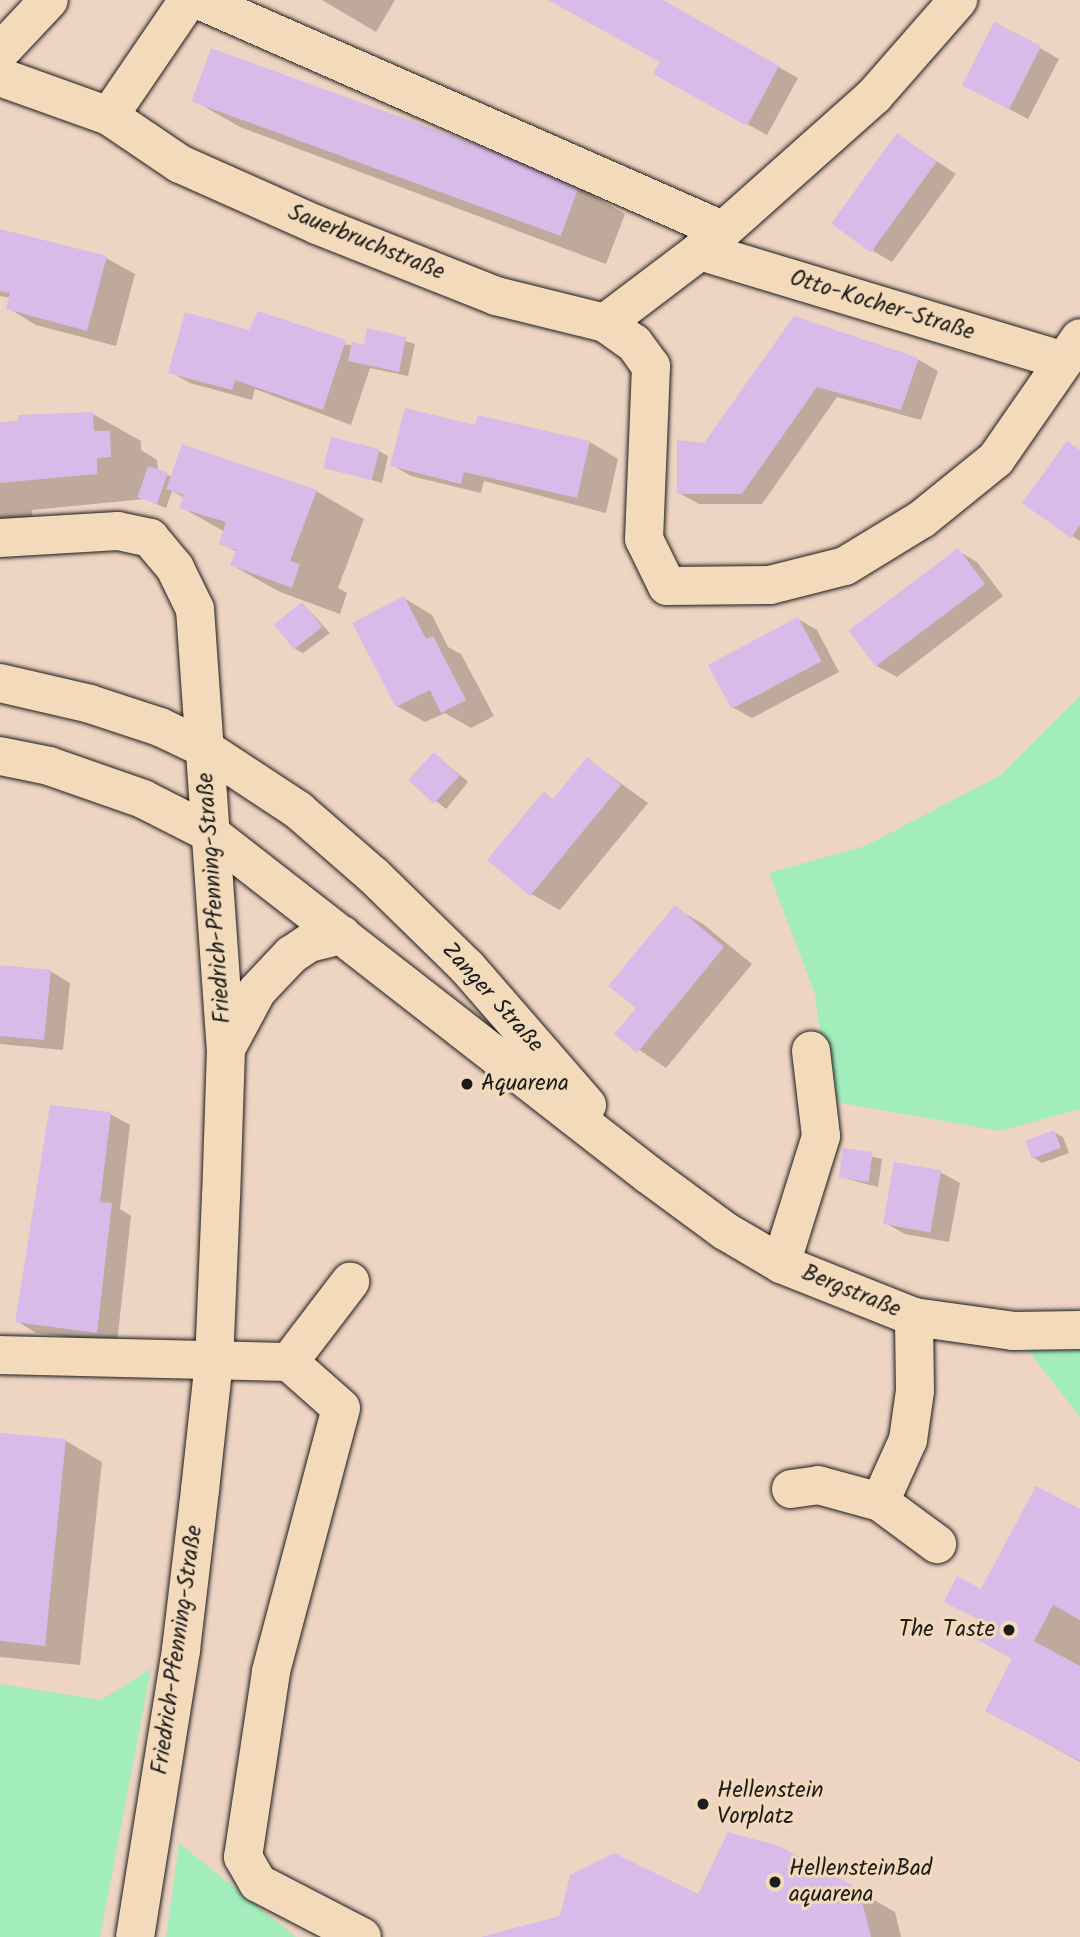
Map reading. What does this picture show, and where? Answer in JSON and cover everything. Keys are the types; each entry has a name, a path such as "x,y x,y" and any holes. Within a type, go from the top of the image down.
{"street":[{"path":"0,57 49,0"},
{"path":"108,116 188,0"},
{"path":"199,0 711,240"},
{"path":"605,323 711,240 874,96 958,0"},
{"name":"Sauerbruchstraße","path":"0,57 108,116 180,164 317,225 496,296 605,323"},
{"name":"Otto-Kocher-Straße","path":"605,323 634,343 651,366 644,539 667,586 770,584 845,566 922,519 996,459 1072,350 711,240"},
{"name":"Friedrich-Pfenning-Straße","path":"0,538 118,531 150,538 175,568 195,609 226,1048 214,1361 181,1650 135,1937"},
{"name":"Zanger Straße","path":"0,683 90,704 160,727 204,748 298,810 374,876 467,967 649,1175"},
{"name":"Zanger Straße","path":"0,756 49,766 143,799 210,833 649,1175"},
{"name":"Friedrich-Pfenning-Straße","path":"226,1048 257,991 291,955 309,943 342,935"},
{"path":"781,1264 821,1136 811,1051"},
{"name":"Bergstraße","path":"649,1175 725,1231 781,1264 914,1317 1013,1331 1080,1330"},
{"path":"289,1362 350,1282"},
{"path":"880,1502 908,1440 915,1391 914,1317"},
{"path":"0,1355 289,1362 341,1408 271,1672 243,1857 258,1883 362,1937"},
{"path":"791,1489 818,1485 880,1502 937,1545"}],"green space":[{"path":"1080,696 1080,1109 1000,1131 841,1103 827,1088 815,994 769,873 865,846 1001,775"},
{"path":"1080,1330 1080,1417 1013,1331"},
{"path":"151,1669 100,1937 0,1937 0,1684 101,1700"},
{"path":"179,1843 296,1937 166,1937"}],"building":[{"path":"548,0 663,0 779,66 747,126 653,74 660,62"},
{"path":"994,22 1041,46 1009,109 962,85"},
{"path":"211,48 580,182 561,236 192,102"},
{"path":"897,133 937,162 871,252 831,224"},
{"path":"0,229 107,256 87,331 6,309 10,293 0,291"},
{"path":"258,311 346,340 323,410 235,380 232,390 168,373 185,312 249,330"},
{"path":"794,316 919,358 901,410 817,387 742,494 677,494 677,440 704,443"},
{"path":"367,328 406,337 399,372 348,361 352,342 364,345"},
{"path":"405,408 475,425 478,415 590,441 577,498 464,472 461,484 390,466"},
{"path":"93,412 94,431 110,431 111,457 97,458 97,474 0,483 0,422 18,421 18,415"},
{"path":"331,437 380,449 372,480 323,468"},
{"path":"1067,441 1080,450 1080,525 1071,538 1022,503"},
{"path":"182,444 317,490 290,561 300,564 292,588 230,565 236,550 219,544 226,522 179,508 184,495 166,489"},
{"path":"148,466 168,473 157,504 137,497"},
{"path":"958,548 985,584 876,666 849,630"},
{"path":"404,596 426,639 433,636 466,700 441,713 430,690 396,707 352,623"},
{"path":"302,602 322,627 294,650 274,625"},
{"path":"798,617 821,661 731,709 708,665"},
{"path":"434,752 460,776 434,804 408,780"},
{"path":"587,757 621,785 530,896 487,860 544,791 553,799"},
{"path":"675,905 724,947 637,1053 614,1034 636,1008 608,986"},
{"path":"0,965 51,970 44,1040 0,1036"},
{"path":"50,1105 111,1112 100,1202 112,1203 97,1333 15,1322"},
{"path":"1054,1130 1061,1148 1032,1159 1025,1141"},
{"path":"843,1148 873,1152 869,1182 839,1178"},
{"path":"894,1162 941,1170 930,1232 883,1224"},
{"path":"0,1433 66,1439 45,1646 0,1641"},
{"name":"The Taste","path":"1036,1486 1080,1509 1080,1620 1053,1605 1034,1641 1080,1666 1080,1761 985,1711 1012,1659 974,1638 983,1622 944,1602 957,1576 981,1589"},
{"name":"HellensteinBad aquarena","path":"728,1832 779,1846 859,1889 871,1937 481,1937 560,1916 570,1875 614,1853 698,1894"}],"place":[{"name":"Aquarena","path":"467,1084"},
{"name":"The Taste","path":"1009,1630"},
{"name":"Hellenstein Vorplatz","path":"703,1804"},
{"name":"HellensteinBad aquarena","path":"775,1882"}]}
